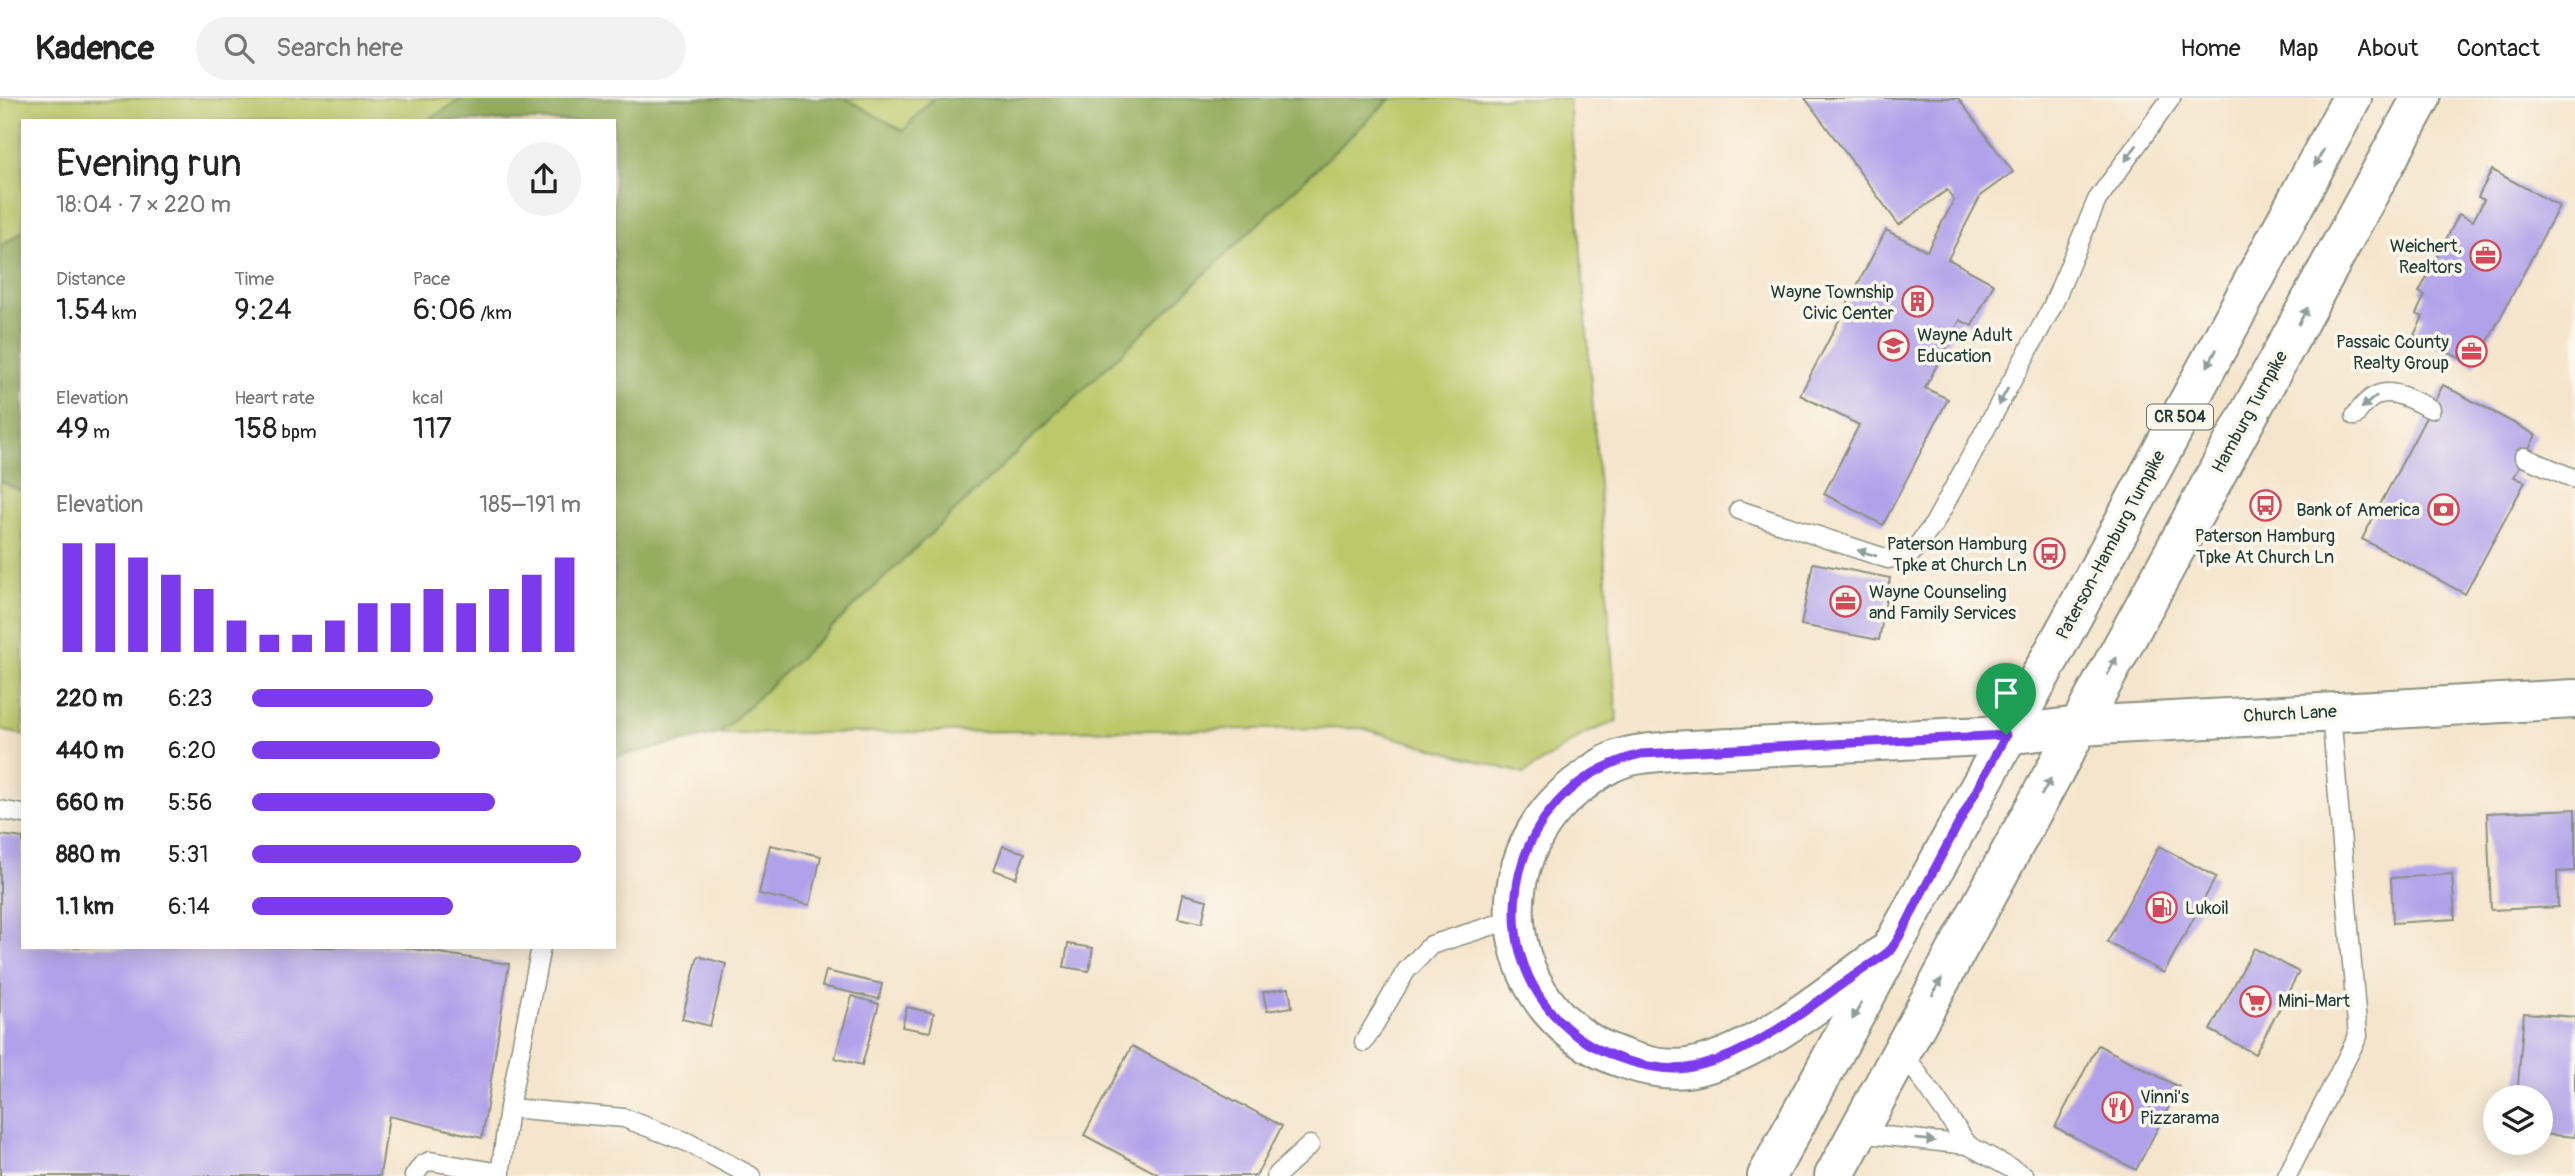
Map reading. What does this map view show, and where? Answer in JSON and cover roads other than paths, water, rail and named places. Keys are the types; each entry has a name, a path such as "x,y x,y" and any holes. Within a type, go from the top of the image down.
{"main road":[{"name":"Paterson-Hamburg Turnpike","path":"1767,1176 2079,606 2352,98"},
{"name":"Hamburg Turnpike","path":"2079,726 2421,98"},
{"name":"Church Lane","path":"1891,950 1777,1031 1726,1057 1687,1068 1651,1068 1607,1054 1567,1029 1538,992 1526,968 1513,919 1518,871 1525,849 1546,814 1564,794 1601,768 1623,758 1641,754 2006,735 2079,726 2575,699"},
{"name":"CR 504","path":"1834,1176 2079,726"}],"lane":[{"path":"1739,510 1888,559 1910,555 1934,524 2052,307 2097,200 2171,98"},
{"path":"2355,416 2365,402 2381,393 2398,393 2431,409"},
{"path":"2524,457 2575,479"},
{"path":"2287,1176 2358,1036 2331,712"},
{"path":"0,810 21,814"},
{"path":"1364,1041 1406,971 1431,945 1513,919"},
{"path":"414,1176 422,1165 430,1161 500,1175 509,1108 541,949"},
{"path":"1902,1051 1968,1144"},
{"path":"509,1108 624,1118 688,1142 751,1176"},
{"path":"1858,1133 1968,1144 2025,1176"},
{"path":"1276,1176 1310,1145"}],"place":[{"name":"Weichert, Realtors","path":"2485,256"},
{"name":"Wayne Township Civic Center","path":"1917,302"},
{"name":"Wayne Adult Education","path":"1894,345"},
{"name":"Passaic County Realty Group","path":"2472,352"},
{"name":"Paterson Hamburg Tpke At Church Ln","path":"2265,505"},
{"name":"Bank of America","path":"2443,510"},
{"name":"Paterson Hamburg Tpke at Church Ln","path":"2050,554"},
{"name":"Wayne Counseling and Family Services","path":"1846,602"},
{"name":"Lukoil","path":"2162,908"},
{"name":"Mini-Mart","path":"2255,1001"},
{"name":"Vinni's Pizzarama","path":"2117,1107"}]}
